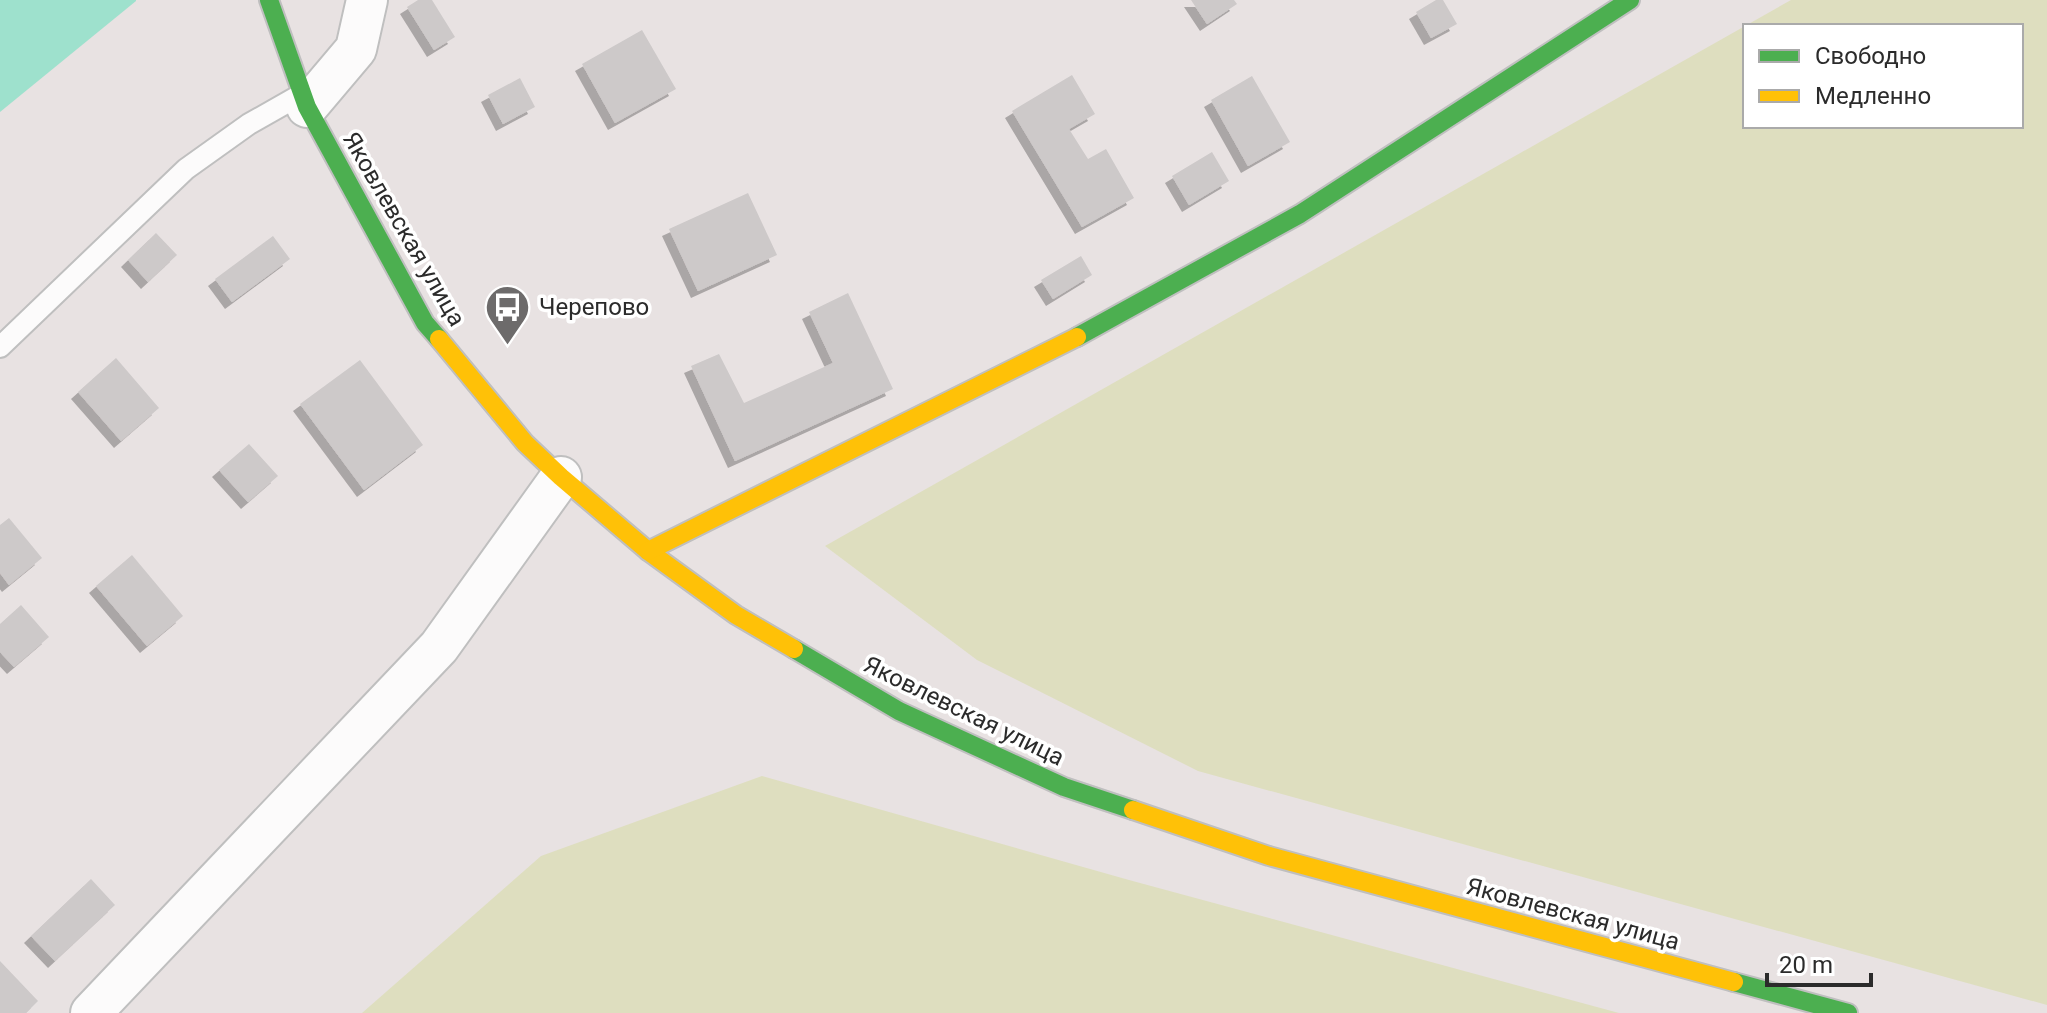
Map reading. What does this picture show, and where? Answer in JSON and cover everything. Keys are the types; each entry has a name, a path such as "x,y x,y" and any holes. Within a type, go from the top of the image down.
{"street":[{"name":"Яковлевская улица","path":"269,0 304,101 425,323 525,443 561,477 648,551 736,615 899,711 1064,787 1269,856 1848,1013"},
{"path":"304,101 356,49 367,0"},
{"path":"648,551 1053,350 1300,214 1630,0"},
{"path":"91,1013 439,647 561,477"}],"lane":[{"path":"0,347 186,169 249,124 304,101"}],"shaded area":[{"path":"0,0 136,0 136,1 0,112"},
{"path":"1791,0 2047,0 2047,1005 1198,771 977,660 825,546 1743,27 1743,128 2023,128 2023,24 1749,24"},
{"path":"762,776 1129,880 1619,1013 362,1013 541,856"}],"building":[{"path":"418,0 432,0 455,37 434,50 407,7"},
{"path":"1191,0 1234,0 1237,4 1207,24"},
{"path":"1436,0 1443,0 1457,24 1431,38 1416,12"},
{"path":"642,30 676,89 615,123 582,64"},
{"path":"1072,75 1095,114 1069,129 1088,159 1106,149 1134,198 1082,227 1012,111"},
{"path":"1252,76 1290,142 1248,166 1211,100"},
{"path":"520,78 535,107 503,124 488,95"},
{"path":"1212,152 1229,181 1189,205 1172,176"},
{"path":"748,193 777,255 698,291 669,229"},
{"path":"156,233 177,255 148,282 128,260"},
{"path":"273,236 290,259 232,302 215,279"},
{"path":"1081,256 1092,275 1053,299 1041,280"},
{"path":"848,293 893,389 735,461 691,366 719,354 744,403 833,363 809,312"},
{"path":"116,358 159,408 121,441 78,392"},
{"path":"360,360 423,445 364,490 300,404"},
{"path":"249,444 278,476 248,502 219,470"},
{"path":"9,518 42,558 9,585 0,573 0,525"},
{"path":"132,555 183,616 147,646 96,586"},
{"path":"21,605 49,637 14,667 0,652 0,624"},
{"path":"91,879 115,905 55,961 31,936"},
{"path":"0,961 38,1001 26,1013 0,1013"}],"traffic: fast":[{"path":"269,0 307,107 425,323 439,339"},
{"path":"1077,337 1300,214 1630,0"},
{"path":"794,649 899,711 1064,787 1133,810"},
{"path":"1734,982 1848,1013"}],"traffic: slow":[{"path":"648,551 1077,337"},
{"path":"439,339 525,443 561,477 648,551 736,615 794,649"},
{"path":"1133,810 1269,856 1734,982"}],"place":[{"name":"Черепово","path":"508,346"}]}
